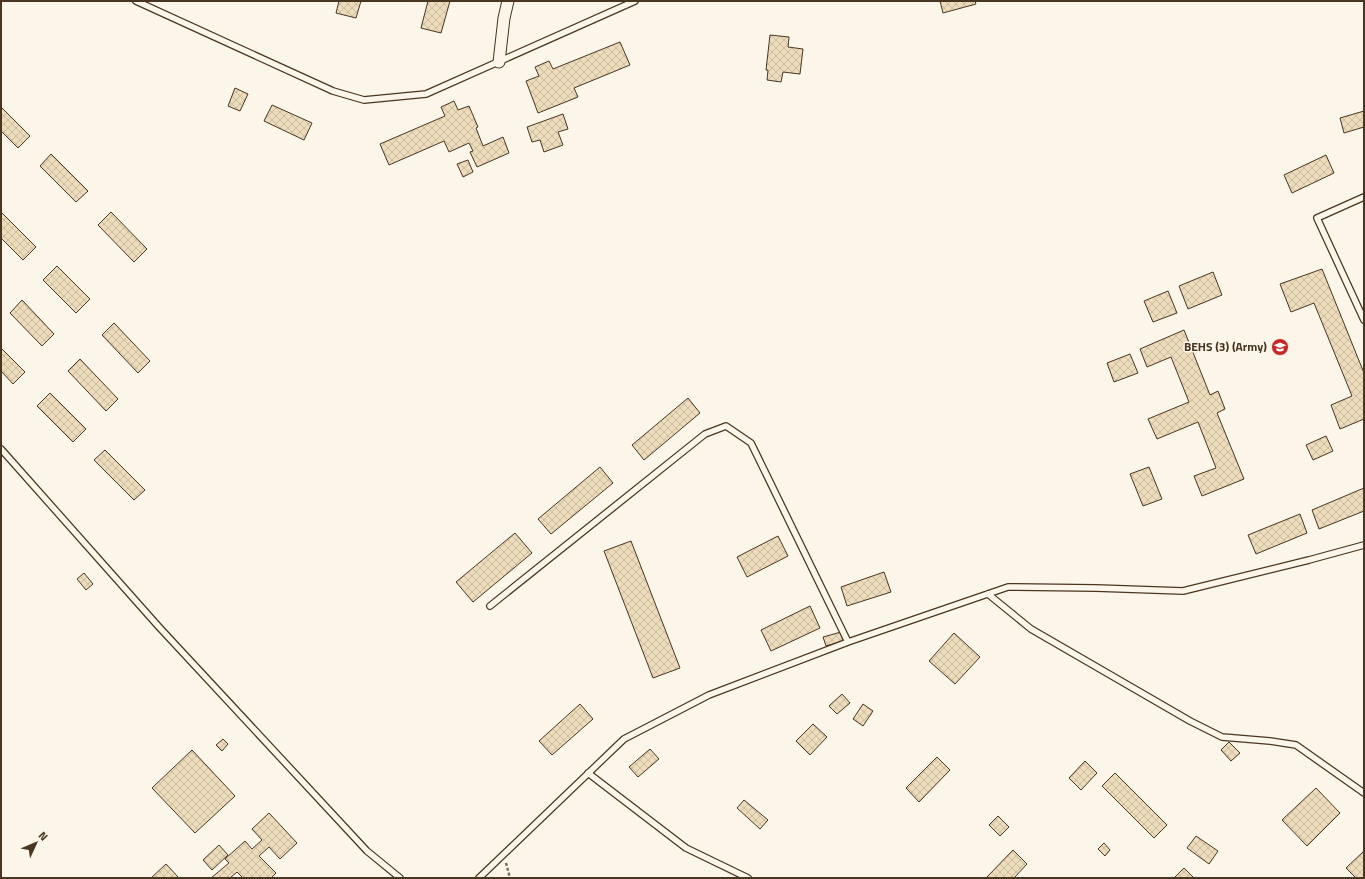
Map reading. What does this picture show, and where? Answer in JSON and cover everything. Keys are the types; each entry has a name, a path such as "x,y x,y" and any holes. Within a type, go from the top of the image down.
{"street":[{"path":"499,62 504,18 508,1"}],"lane":[{"path":"136,1 333,90 364,100 426,94 635,1"},
{"path":"1364,197 1317,218 1364,320"},
{"path":"490,606 705,434 726,426 751,444 848,642"},
{"path":"1,449 159,628 367,851 400,878"},
{"path":"479,878 624,738 709,695 848,642 1008,587 1183,591 1364,545"},
{"path":"988,594 1031,629 1190,721 1222,737 1296,745 1364,792"},
{"path":"588,773 686,848 748,878"}],"path":[{"path":"503,855 510,878"}],"building":[{"path":"339,1 361,1 356,18 336,13"},
{"path":"428,1 450,1 441,33 421,28"},
{"path":"940,1 975,1 976,4 943,13"},
{"path":"770,35 789,37 788,47 803,49 800,74 783,72 781,82 767,80 768,70 766,70"},
{"path":"620,42 630,65 574,88 578,97 538,113 526,81 539,76 535,67 549,61 553,69"},
{"path":"235,88 248,94 240,111 228,106"},
{"path":"454,101 458,110 469,106 478,127 476,128 483,146 503,137 509,153 477,167 470,152 473,151 469,143 449,152 444,141 389,165 380,144 445,116 441,107"},
{"path":"272,105 312,123 304,140 264,121"},
{"path":"1,107 30,136 18,148 1,131"},
{"path":"1364,111 1364,127 1344,133 1340,118"},
{"path":"563,114 568,129 558,132 563,145 544,152 540,140 532,142 527,127"},
{"path":"51,154 88,191 76,202 40,166"},
{"path":"1326,155 1334,173 1292,193 1284,175"},
{"path":"468,160 473,172 463,177 457,164"},
{"path":"1,212 36,247 23,260 1,238"},
{"path":"111,212 147,249 134,262 98,225"},
{"path":"57,266 90,299 76,313 43,280"},
{"path":"1322,269 1364,373 1364,419 1340,429 1331,405 1352,396 1314,303 1291,312 1280,284"},
{"path":"1213,272 1222,295 1188,309 1179,286"},
{"path":"1168,291 1177,313 1153,322 1144,301"},
{"path":"22,300 54,334 42,346 10,313"},
{"path":"114,323 150,361 138,373 102,335"},
{"path":"1184,330 1210,395 1218,391 1225,409 1217,413 1244,479 1202,496 1194,476 1216,468 1198,422 1157,439 1148,419 1189,402 1171,357 1147,367 1140,349"},
{"path":"1,348 25,372 13,384 1,371"},
{"path":"1130,354 1138,373 1114,382 1107,363"},
{"path":"80,359 118,399 106,411 68,371"},
{"path":"50,393 86,429 73,442 37,406"},
{"path":"688,398 700,413 644,460 632,445"},
{"path":"1326,436 1333,451 1313,460 1306,445"},
{"path":"105,450 145,490 134,500 94,460"},
{"path":"600,467 613,483 551,534 538,519"},
{"path":"1149,467 1162,499 1143,506 1130,474"},
{"path":"1364,488 1364,511 1319,529 1312,510"},
{"path":"1300,514 1307,533 1256,554 1248,535"},
{"path":"515,533 532,553 473,602 456,582"},
{"path":"778,536 788,556 747,577 737,557"},
{"path":"631,541 680,668 653,678 604,551"},
{"path":"884,572 891,592 847,606 841,587"},
{"path":"84,573 93,584 86,590 77,579"},
{"path":"810,606 820,628 771,651 761,630"},
{"path":"841,632 843,641 826,646 823,637"},
{"path":"954,633 980,657 955,684 929,661"},
{"path":"842,694 850,703 837,714 829,706"},
{"path":"580,704 593,719 552,755 539,741"},
{"path":"863,704 873,711 863,726 853,719"},
{"path":"813,724 827,737 810,755 796,741"},
{"path":"223,739 228,744 222,751 216,745"},
{"path":"1229,742 1240,753 1231,761 1221,750"},
{"path":"650,749 659,759 638,777 629,767"},
{"path":"192,750 235,796 195,833 152,788"},
{"path":"937,757 950,770 919,802 906,788"},
{"path":"1085,761 1097,773 1081,790 1069,778"},
{"path":"1115,773 1167,825 1154,838 1102,786"},
{"path":"1316,788 1340,813 1307,846 1282,820"},
{"path":"744,800 768,820 760,829 737,808"},
{"path":"269,813 297,843 280,859 269,847 259,856 276,873 271,878 243,878 237,872 230,878 211,878 229,863 225,859 245,841 252,849 262,840 252,829"},
{"path":"998,816 1009,827 1000,836 989,825"},
{"path":"1196,836 1218,851 1209,864 1187,848"},
{"path":"1104,843 1110,850 1105,856 1098,849"},
{"path":"219,845 228,855 212,870 203,860"},
{"path":"1013,850 1027,864 1014,878 986,878"},
{"path":"1364,851 1364,878 1356,878 1346,868"},
{"path":"166,864 179,878 151,878"},
{"path":"1184,868 1194,878 1176,878 1175,877"}],"place":[{"name":"BEHS (3) (Army)","path":"1280,347"}]}
